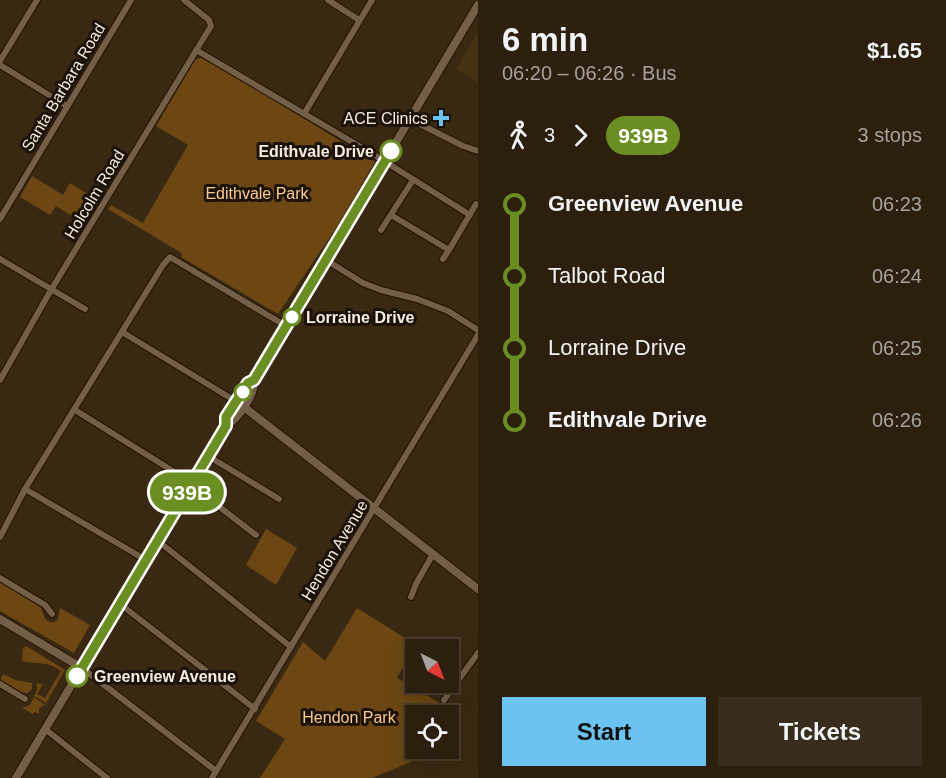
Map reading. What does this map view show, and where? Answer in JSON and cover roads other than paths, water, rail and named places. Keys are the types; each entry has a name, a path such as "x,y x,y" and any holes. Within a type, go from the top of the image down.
{"main road":[{"path":"16,778 226,426 226,417 240,404 248,383 254,380 478,6"}],"street":[{"path":"37,0 0,63 67,106"},
{"name":"Santa Barbara Road","path":"0,219 131,0"},
{"name":"Holcolm Road","path":"0,380 51,290 211,26 211,22 184,0"},
{"path":"328,0 359,20"},
{"path":"304,114 372,0"},
{"path":"196,50 470,215"},
{"path":"410,119 463,146 478,151"},
{"path":"381,230 412,180"},
{"path":"443,259 476,204"},
{"path":"391,215 449,250"},
{"path":"0,537 26,489 170,257 286,326"},
{"path":"0,259 85,309"},
{"path":"326,260 381,291 417,299 448,311 478,333"},
{"path":"122,332 240,404 478,589"},
{"name":"Hendon Avenue","path":"212,778 478,333"},
{"path":"75,410 191,485 256,535"},
{"path":"208,456 279,499"},
{"path":"26,489 146,560"},
{"path":"158,541 291,646"},
{"path":"411,597 433,554"},
{"path":"0,578 45,605 52,614"},
{"path":"120,604 255,709"},
{"path":"0,619 82,668 216,771"},
{"path":"444,700 478,653"},
{"path":"0,684 25,699"},
{"path":"45,729 107,778"}],"place":[{"name":"ACE Clinics","path":"441,118"},
{"name":"Edithvale Drive","path":"391,151"},
{"name":"Lorraine Drive","path":"292,317"},
{"name":"Greenview Avenue","path":"77,676"}],"park label":[{"name":"Edithvale Park","path":"257,193"},
{"name":"Hendon Park","path":"349,717"}]}
